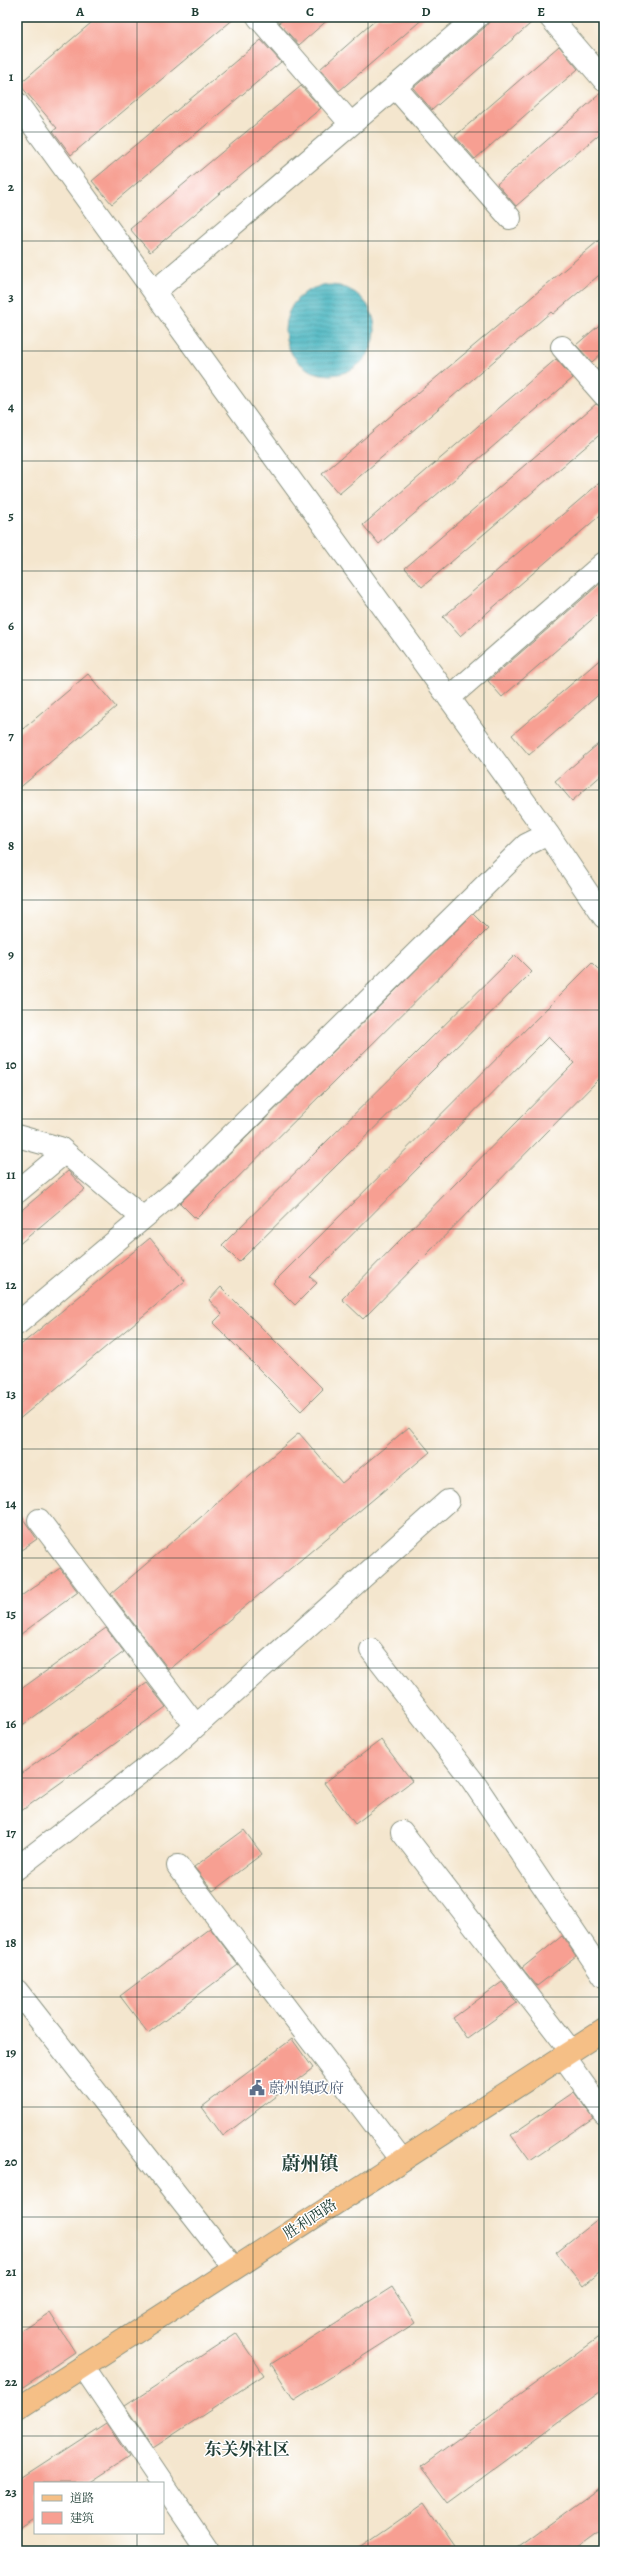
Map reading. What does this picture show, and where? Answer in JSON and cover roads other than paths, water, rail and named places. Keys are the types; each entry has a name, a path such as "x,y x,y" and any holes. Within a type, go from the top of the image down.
{"main road":[{"name":"胜利西路","path":"17,2409 604,2030"}],"street":[{"path":"258,17 351,124"},
{"path":"154,292 477,17"},
{"path":"550,17 604,80"},
{"path":"395,86 510,218"},
{"path":"17,103 548,834 603,915"},
{"path":"562,347 604,395"},
{"path":"449,698 604,563"},
{"path":"17,1324 173,1193 526,845 548,834"},
{"path":"17,1136 60,1148 143,1218"},
{"path":"17,1192 65,1152"},
{"path":"17,1868 168,1751 448,1500"},
{"path":"39,1520 196,1726"},
{"path":"371,1650 472,1780 604,1976"},
{"path":"402,1832 567,2053 604,2113"},
{"path":"178,1866 402,2160"},
{"path":"17,1991 234,2268"},
{"path":"83,2366 161,2482"},
{"path":"164,2487 208,2551"}],"water":[{"path":"330,285 347,289 362,298 371,313 375,330 371,347 362,362 347,371 330,375 313,371 298,362 289,347 285,330 289,313 298,298 313,289"}],"place":[{"name":"蔚州镇政府","path":"257,2088"}],"district":[{"name":"蔚州镇","path":"310,2163"},
{"name":"东关外社区","path":"247,2449"}]}
